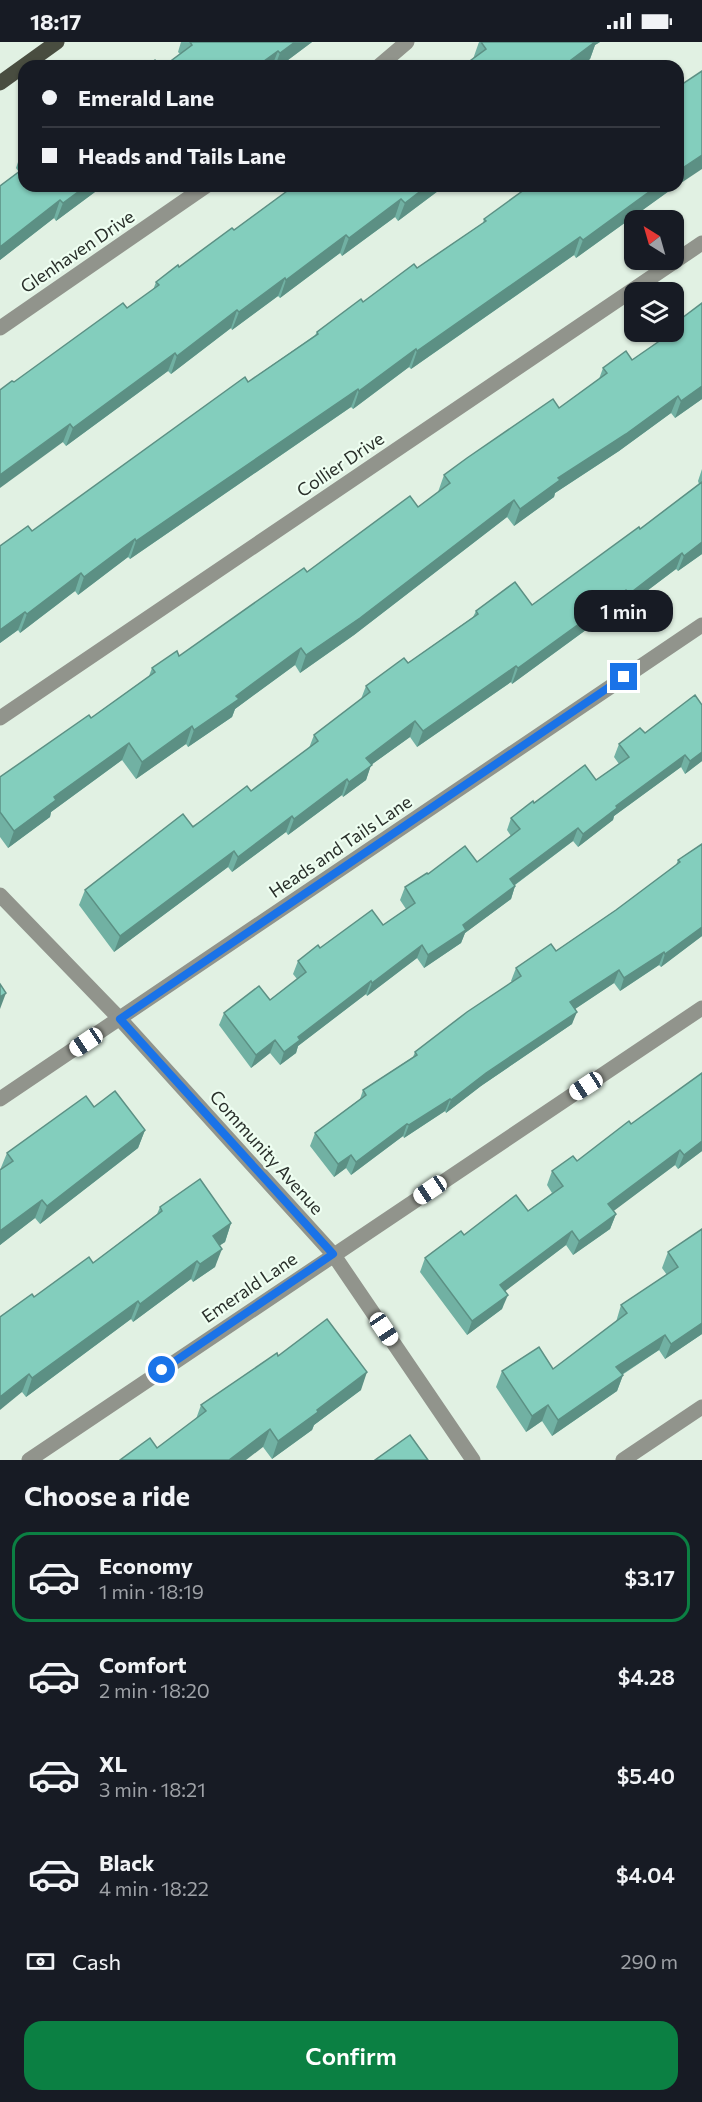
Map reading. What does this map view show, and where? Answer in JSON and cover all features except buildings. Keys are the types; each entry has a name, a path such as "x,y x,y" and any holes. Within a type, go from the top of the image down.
{"main road":[{"path":"32,60 57,42"},
{"path":"0,83 18,70"}],"street":[{"path":"386,60 407,42"},
{"name":"Glenhaven Drive","path":"0,328 197,192"},
{"name":"Collier Drive","path":"0,718 702,243"},
{"name":"Heads and Tails Lane","path":"0,1099 702,625"},
{"name":"Community Avenue","path":"0,895 120,1019 333,1254 473,1460"},
{"name":"Emerald Lane","path":"29,1460 702,1008"},
{"path":"623,1460 702,1407"}],"route":[{"path":"162,1370 333,1254 120,1019 624,677"}]}
